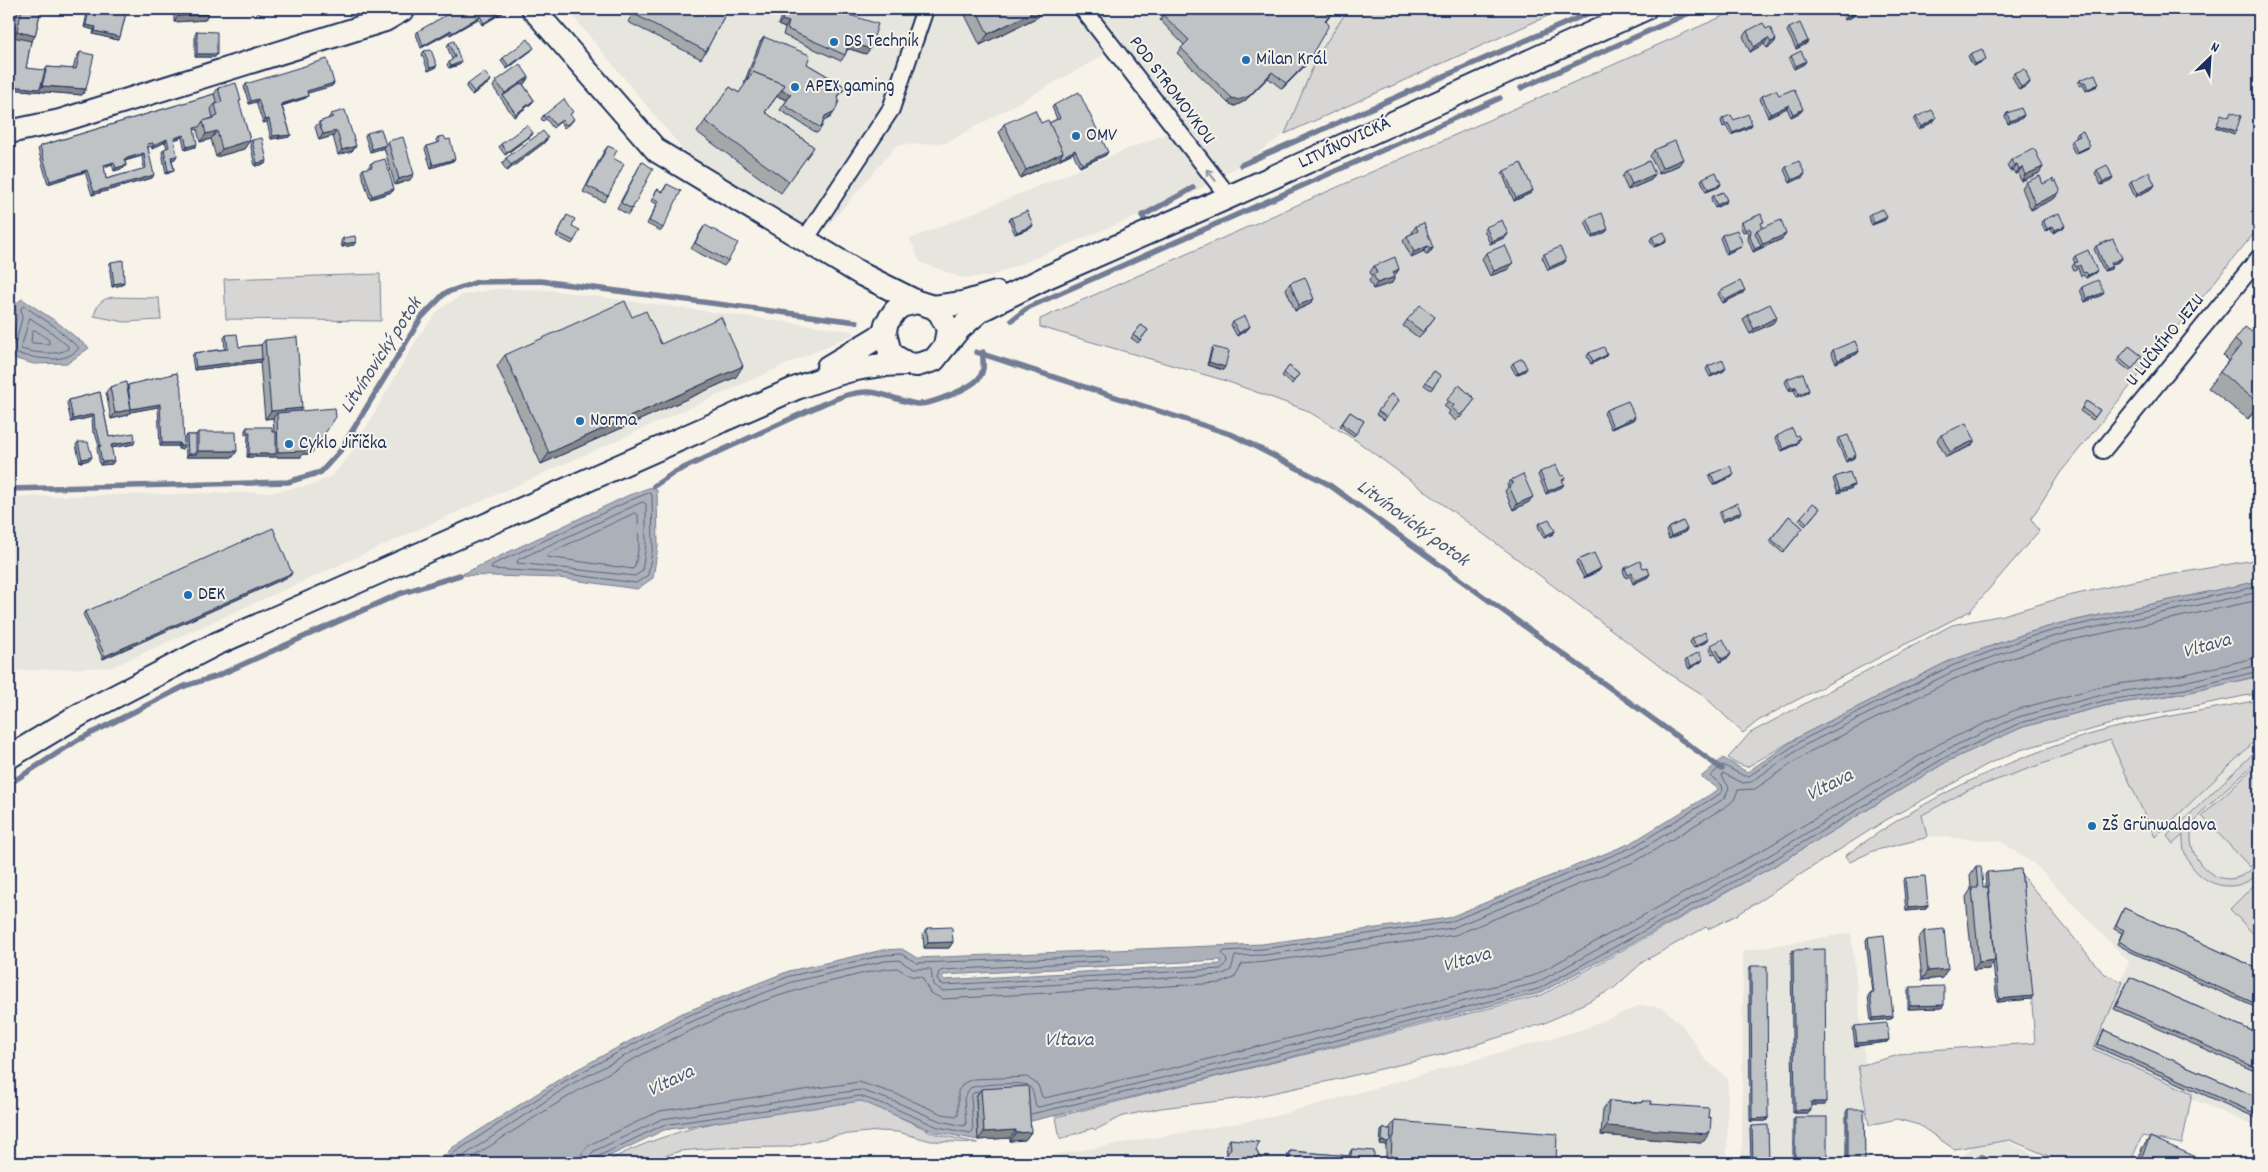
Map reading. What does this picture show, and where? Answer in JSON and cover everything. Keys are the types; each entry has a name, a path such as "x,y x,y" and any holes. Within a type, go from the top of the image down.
{"main road":[{"path":"9,132 45,126 208,76 385,20 404,9"},
{"path":"9,757 81,714 216,644 794,389 845,370 879,364 926,364 934,360 945,346 948,329 945,320 925,305 863,275 657,151 533,9"},
{"name":"LITVÍNOVICKÁ","path":"945,346 958,330 976,314 1045,278 1645,9"},
{"path":"863,275 885,311 889,349 894,356 908,364"},
{"path":"794,389 864,379 915,380 934,376 948,367 967,339 980,325 1045,278"},
{"name":"LITVÍNOVICKÁ","path":"925,305 963,303 1045,278"},
{"path":"794,389 886,328 895,311 901,306 925,305"}],"street":[{"path":"804,241 891,109 925,9"},
{"name":"POD STROMOVKOU","path":"1083,9 1229,197"},
{"name":"U LUČNÍHO JEZU","path":"2103,450 2259,258"}],"shaded area":[{"path":"567,9 1348,9 1317,57 1285,134 1240,165 1189,195 991,276 962,278 920,262 910,239 1184,126 1120,46 946,143 897,145 820,235 685,152"},
{"path":"1348,9 1563,9 1285,134 1317,57"},
{"path":"1739,9 2259,9 2259,227 2060,473 2031,519 2039,531 1970,611 1787,705 1758,721 1743,733 1702,694 1670,674 1357,441 1306,410 1223,380 1040,327 1040,319"},
{"path":"380,274 381,321 226,319 224,279"},
{"path":"497,289 548,290 853,331 854,334 112,667 9,671 9,497 273,492 312,485 333,475 350,455 420,334 440,309 462,295"},
{"path":"112,297 159,298 161,320 125,322 94,316 96,308 100,303"},
{"path":"2259,559 2259,581 2058,624 2027,633 1947,662 1800,736 1747,767 1728,758 1750,733 1952,625 2003,615 2064,597 2134,581"},
{"path":"2259,676 2259,693 2125,720 2020,750 1990,763 1886,820 1737,915 1708,929 1706,927 1644,961 1613,989 1545,1023 1445,1054 1334,1080 1253,1097 1161,1108 1123,1116 1095,1130 1093,1128 1060,1139 1056,1117 1542,995 1776,865 1948,761 2023,727 2108,705 2186,693"},
{"path":"2259,700 2259,737 2155,837 2110,740 1968,790 1922,815 1927,836 1925,838 1873,851 1850,862 1845,856 1903,817 1933,800 1963,784 2026,757 2112,728"},
{"name":"ZŠ Grünwaldova","path":"2259,709 2259,1128 2086,1053 2129,962 2037,866 2000,841 1927,836 1922,815 1968,790 2123,735"},
{"path":"2259,748 2259,759 2205,809 2194,824 2191,835 2196,856 2210,873 2220,878 2230,879 2244,875 2259,862 2259,873 2250,880 2230,886 2210,882 2193,868 2187,858 2183,844 2183,835 2173,844 2167,836"},
{"path":"2259,762 2259,859 2250,867 2202,816"},
{"path":"2022,875 2103,973 2123,982 2093,1049 2192,1093 2182,1144 2142,1136 2130,1163 2065,1163 2010,1140 1954,1149 1919,1125 1897,1119 1869,1125 1858,1066 1914,1051 2035,1043"},
{"path":"2259,880 2259,940 2230,909"},
{"path":"1851,933 1866,1070 1866,1163 1742,1163 1743,951"},
{"path":"1641,1005 1663,1008 1682,1025 1704,1058 1728,1079 1727,1163 1008,1163 1272,1117 1584,1029"},
{"path":"860,1099 936,1134 978,1143 931,1141 898,1132 878,1131 839,1135 788,1147 714,1148 680,1151 642,1163 604,1163 633,1149 696,1127 795,1107"},
{"path":"1987,1132 2054,1163 1956,1163"}],"water":[{"path":"22,299 57,322 89,348 68,363 34,364 9,357 17,317 15,304"},
{"path":"654,486 657,491 658,546 653,578 637,589 559,578 460,575 629,495"},
{"name":"Vltava","path":"2259,581 2259,676 2186,693 2108,705 2023,727 1948,761 1776,865 1540,993 1194,1082 1027,1122 976,1098 978,1140 936,1132 861,1101 664,1130 595,1163 437,1163 452,1148 563,1077 680,1014 789,971 883,950 902,949 917,958 1262,944 1448,918 1631,843 1719,789 1701,777 1723,758 1747,772 1800,736 1947,662 2027,633 2058,624","holes":["1221,960 1221,964 944,980 942,977 944,975"]}],"building":[{"path":"22,9 41,9 35,36 17,31"},
{"path":"89,9 127,9 120,37 95,31 96,27 86,25"},
{"path":"178,9 209,9 208,14 178,16"},
{"path":"457,9 506,9 484,23 480,16 452,33 451,30 423,46 418,31"},
{"path":"637,9 728,9 706,51 634,14"},
{"name":"DS Technik","path":"785,9 831,9 878,24 870,49 854,43 848,46 845,55 787,29 789,22 782,20"},
{"path":"976,9 1040,9 988,34"},
{"name":"Milan Král","path":"1170,9 1303,9 1308,13 1313,9 1336,9 1325,20 1329,25 1308,61 1288,82 1286,83 1272,72 1249,96 1239,100 1232,98 1181,48 1189,40 1163,15"},
{"path":"1843,9 1854,9 1856,13 1847,17"},
{"path":"1763,23 1766,29 1770,27 1776,40 1771,42 1768,38 1754,47 1747,31"},
{"path":"1800,23 1808,41 1798,46 1789,28"},
{"path":"197,31 217,32 217,54 197,54"},
{"path":"13,37 31,41 26,68 45,70 40,89 9,86 9,60"},
{"name":"APEX gaming","path":"764,37 810,55 807,64 846,87 838,96 839,101 835,111 825,116 821,128 784,105 791,94 781,90 785,85 753,72 750,78 748,77"},
{"path":"528,39 534,48 509,66 503,58"},
{"path":"454,41 461,62 451,66 449,62 455,57 449,43"},
{"path":"1982,49 1986,59 1975,64 1970,54"},
{"path":"431,50 437,66 430,68 424,51"},
{"path":"1801,51 1806,61 1796,66 1791,56"},
{"path":"80,52 94,55 86,89 42,86 47,67 76,69"},
{"path":"327,59 334,83 307,91 308,96 281,104 291,135 273,136 269,119 265,120 258,99 251,101 246,84"},
{"path":"520,64 529,77 505,93 496,81"},
{"path":"2025,69 2030,82 2021,87 2014,73"},
{"path":"484,72 491,80 474,92 468,84"},
{"path":"753,72 785,85 765,112 814,147 789,182 705,121 730,87 739,93"},
{"path":"2095,74 2099,84 2088,89 2085,82 2081,83 2080,80"},
{"path":"236,83 250,140 222,149 217,131 206,134 203,121 218,116 215,104 222,102 218,88"},
{"path":"522,83 534,100 516,114 503,96"},
{"path":"1794,89 1803,109 1793,114 1789,105 1770,114 1762,96 1776,90 1779,95"},
{"path":"1079,92 1108,152 1082,164 1075,150 1060,158 1063,152 1049,123 1060,118 1054,105"},
{"path":"214,94 217,104 211,109 213,118 203,121 199,127 194,128 197,144 187,147 184,135 174,138 177,156 171,157 174,170 168,171 164,149 169,147 167,139 153,146 153,143 147,144 154,175 94,192 87,170 50,181 40,146","holes":["144,153 146,168 106,179 104,165 114,162 116,168 126,165 124,159"]},
{"path":"564,99 573,112 570,114 574,119 566,125 562,120 555,125 548,116 545,118 543,116"},
{"path":"2021,108 2024,115 2010,121 2007,113"},
{"path":"345,110 356,146 342,150 337,131 323,134 319,122 333,117 331,114"},
{"path":"1035,110 1041,123 1048,120 1063,152 1026,170 1004,124"},
{"path":"1932,110 1936,118 1921,127 1916,117"},
{"path":"2231,112 2241,116 2236,131 2217,125 2221,114 2229,117"},
{"path":"1748,114 1752,124 1733,133 1728,123 1725,125 1723,118 1731,115 1734,120"},
{"path":"527,125 533,133 507,152 501,144"},
{"path":"381,129 386,145 372,149 367,133"},
{"path":"543,131 548,138 511,165 506,158"},
{"path":"2083,131 2090,146 2077,152 2072,140 2080,136 2078,133"},
{"path":"444,136 446,140 450,139 455,159 433,165 427,146 440,142 438,137"},
{"path":"403,137 414,174 399,179 388,141"},
{"path":"262,138 267,161 257,163 252,140"},
{"path":"1675,141 1683,159 1662,168 1654,150"},
{"path":"608,146 617,150 613,158 624,164 608,196 587,186"},
{"path":"2033,149 2043,167 2025,175 2022,167 2019,169 2017,164 2014,165 2011,160"},
{"path":"385,159 394,189 372,196 363,169 372,167 371,163"},
{"path":"642,161 653,169 632,209 621,203"},
{"path":"1649,161 1655,174 1632,184 1626,171"},
{"path":"1799,161 1805,174 1792,180 1786,167"},
{"path":"1521,163 1533,190 1516,198 1504,171"},
{"path":"2107,165 2113,178 2103,182 2097,170"},
{"path":"1716,172 1721,184 1708,189 1703,178"},
{"path":"2149,172 2155,185 2137,194 2131,181"},
{"path":"2040,176 2043,184 2053,179 2054,182 2056,181 2060,190 2059,193 2035,204 2026,182"},
{"path":"667,184 681,191 663,228 649,221 659,201 653,198 657,189 663,192"},
{"path":"1723,192 1727,200 1717,205 1713,196"},
{"path":"1883,209 1887,217 1874,223 1870,214"},
{"path":"1027,211 1033,225 1017,232 1011,218"},
{"path":"1602,213 1608,229 1594,235 1587,219"},
{"path":"2059,213 2065,226 2055,230 2053,226 2047,229 2043,220"},
{"path":"1761,214 1764,222 1761,223 1763,228 1755,233 1761,246 1755,249 1750,237 1751,230 1749,228 1745,230 1742,222"},
{"path":"567,215 575,219 572,226 580,230 574,241 558,233"},
{"path":"1502,220 1508,234 1492,241 1486,227"},
{"path":"1781,220 1786,234 1763,244 1757,230"},
{"path":"1424,223 1433,248 1430,249 1428,246 1414,252 1407,236 1418,231 1416,226"},
{"path":"705,225 738,243 728,261 695,243"},
{"path":"1737,230 1743,245 1728,251 1722,235"},
{"path":"1664,232 1667,240 1656,245 1652,237"},
{"path":"355,236 356,242 344,244 343,238"},
{"path":"2113,239 2122,258 2111,263 2112,266 2106,269 2096,246"},
{"path":"1505,245 1513,263 1494,271 1486,253"},
{"path":"1560,247 1566,260 1550,267 1544,254"},
{"path":"2088,250 2097,271 2088,275 2086,272 2083,273 2080,265 2076,267 2074,263 2078,262 2075,256"},
{"path":"1395,257 1399,269 1393,272 1395,277 1377,283 1373,274 1377,273 1374,266"},
{"path":"123,260 124,282 114,284 111,262"},
{"path":"1305,277 1314,299 1299,305 1290,283"},
{"path":"2098,280 2104,292 2087,299 2082,287"},
{"path":"1740,281 1745,290 1725,300 1720,291"},
{"name":"Norma","path":"625,301 632,317 646,311 661,344 721,317 743,366 549,453 505,355"},
{"path":"1770,304 1777,317 1754,329 1747,315"},
{"path":"1420,305 1435,317 1423,332 1407,320"},
{"path":"1245,316 1250,326 1239,333 1233,322"},
{"path":"2259,322 2259,403 2220,372 2241,345 2235,340 2245,327 2252,332"},
{"path":"1141,325 1148,330 1140,340 1133,335"},
{"path":"237,334 239,347 261,345 262,359 196,367 194,353 228,349 226,335"},
{"path":"297,337 302,408 271,411 265,340"},
{"path":"1855,341 1859,351 1838,360 1833,350"},
{"path":"2129,346 2142,356 2132,369 2119,358"},
{"path":"1213,347 1229,351 1225,367 1209,362"},
{"path":"1604,347 1607,355 1593,361 1589,353"},
{"path":"1522,358 1527,368 1518,373 1513,363"},
{"path":"1723,360 1726,368 1712,375 1708,366"},
{"path":"1289,366 1299,374 1294,381 1284,373"},
{"path":"1434,371 1441,376 1433,387 1426,382"},
{"path":"177,373 182,391 184,446 180,446 180,443 162,443 160,404 131,409 128,385"},
{"path":"1803,373 1809,390 1799,394 1796,387 1791,387 1787,379"},
{"path":"126,382 131,409 115,413 110,387"},
{"path":"1459,385 1475,399 1464,413 1460,415 1452,408 1454,405 1447,400"},
{"path":"100,392 109,437 134,433 135,441 111,445 114,461 102,462 99,446 101,446 97,430 95,430 94,414 73,419 69,400"},
{"path":"1391,394 1399,400 1386,417 1378,411"},
{"path":"1628,401 1635,417 1613,427 1606,410"},
{"path":"2086,401 2100,410 2095,417 2082,408"},
{"path":"335,408 336,417 315,448 305,449 305,451 278,452 277,413"},
{"path":"1350,412 1364,421 1356,434 1342,424"},
{"path":"1966,423 1975,440 1950,452 1941,435"},
{"path":"247,427 272,427 272,432 276,432 276,454 249,454 250,432 247,432"},
{"path":"1792,428 1800,439 1784,449 1777,436"},
{"path":"198,432 236,432 237,451 198,451"},
{"path":"187,435 196,435 196,454 188,454"},
{"path":"1848,435 1856,455 1848,459 1839,438"},
{"path":"78,442 88,442 92,457 82,459"},
{"path":"1556,465 1561,476 1564,475 1565,479 1562,480 1564,484 1548,491 1540,472"},
{"path":"1730,466 1734,474 1715,483 1711,474"},
{"path":"1850,472 1854,485 1840,490 1835,477"},
{"path":"1523,474 1533,497 1517,504 1509,486 1513,484 1511,480"},
{"path":"1737,503 1741,512 1724,519 1721,511"},
{"path":"1813,503 1820,508 1807,523 1801,517"},
{"path":"1789,516 1803,528 1785,550 1771,539"},
{"path":"1549,519 1555,531 1546,535 1540,523"},
{"path":"1683,521 1687,529 1671,536 1668,528"},
{"name":"DEK","path":"273,528 292,573 105,656 85,612"},
{"path":"1594,553 1601,568 1586,576 1578,560"},
{"path":"1640,561 1643,568 1647,567 1650,574 1635,581 1632,573 1628,575 1625,568"},
{"path":"1705,632 1708,639 1696,646 1692,639"},
{"path":"1723,639 1731,654 1722,659 1717,650 1714,651 1711,645"},
{"path":"1699,652 1703,660 1691,666 1687,659"},
{"path":"1976,866 1981,866 1983,887 1988,887 1995,960 1979,962 1972,888 1978,888"},
{"path":"2021,869 2033,996 1999,999 1987,872"},
{"path":"1925,876 1928,906 1908,908 1905,878"},
{"path":"2124,908 2259,969 2259,1005 2133,950 2119,941 2124,930 2116,926"},
{"path":"952,927 953,942 928,943 927,928"},
{"path":"1944,929 1948,969 1928,971 1924,931"},
{"path":"1884,935 1893,1016 1873,1018 1870,993 1874,993 1868,937"},
{"path":"1825,949 1826,1102 1811,1102 1811,1110 1795,1110 1793,950"},
{"path":"1751,966 1767,966 1768,1118 1752,1119"},
{"path":"2130,977 2259,1034 2259,1069 2116,1006"},
{"path":"1944,986 1944,1005 1910,1006 1910,987"},
{"path":"1887,1023 1889,1040 1857,1043 1855,1026"},
{"path":"2104,1030 2259,1098 2259,1115 2098,1044"},
{"path":"1028,1086 1031,1132 1016,1133 1016,1130 984,1132 981,1089"},
{"path":"1609,1101 1642,1103 1642,1101 1651,1101 1650,1104 1709,1108 1708,1117 1711,1118 1710,1132 1707,1132 1707,1134 1607,1126"},
{"path":"1848,1109 1864,1109 1865,1163 1848,1163"},
{"path":"1795,1117 1827,1117 1827,1163 1795,1163"},
{"path":"1395,1121 1557,1134 1556,1163 1391,1163"},
{"path":"1768,1125 1769,1163 1753,1163 1752,1126"},
{"path":"1383,1129 1391,1129 1388,1142 1382,1141"},
{"path":"2150,1137 2201,1159 2199,1163 2139,1163"},
{"path":"1230,1139 1259,1142 1256,1150 1265,1163 1220,1163 1220,1158 1226,1156 1231,1148"},
{"path":"1352,1149 1374,1151 1374,1158 1387,1159 1387,1163 1289,1163 1290,1151 1351,1156"},
{"path":"1980,1154 2002,1163 1976,1163"},
{"path":"1644,1160 1674,1162 1674,1163 1644,1163"}],"waterway":[{"path":"1241,165 1598,9"},
{"path":"1521,88 1698,9"},
{"path":"1012,320 1029,307 1500,98"},
{"path":"1145,221 1142,216 1193,188"},
{"name":"Litvínovický potok","path":"9,489 288,482 321,472 340,451 421,318 445,293 477,282 540,281 857,322"},
{"name":"Litvínovický potok","path":"976,352 1233,435 1328,484 1722,769"},
{"path":"654,486 675,472 846,395 863,392 875,393 917,404 931,402 950,395 979,378 983,368 983,352"},
{"path":"9,784 78,740 185,686 217,676 399,594 460,575"}],"place":[{"name":"DS Technik","path":"834,42"},
{"name":"Milan Král","path":"1246,60"},
{"name":"APEX gaming","path":"795,87"},
{"name":"OMV","path":"1076,136"},
{"name":"Norma","path":"580,421"},
{"name":"Cyklo Jiřička","path":"289,444"},
{"name":"DEK","path":"188,595"},
{"name":"ZŠ Grünwaldova","path":"2092,826"}]}
